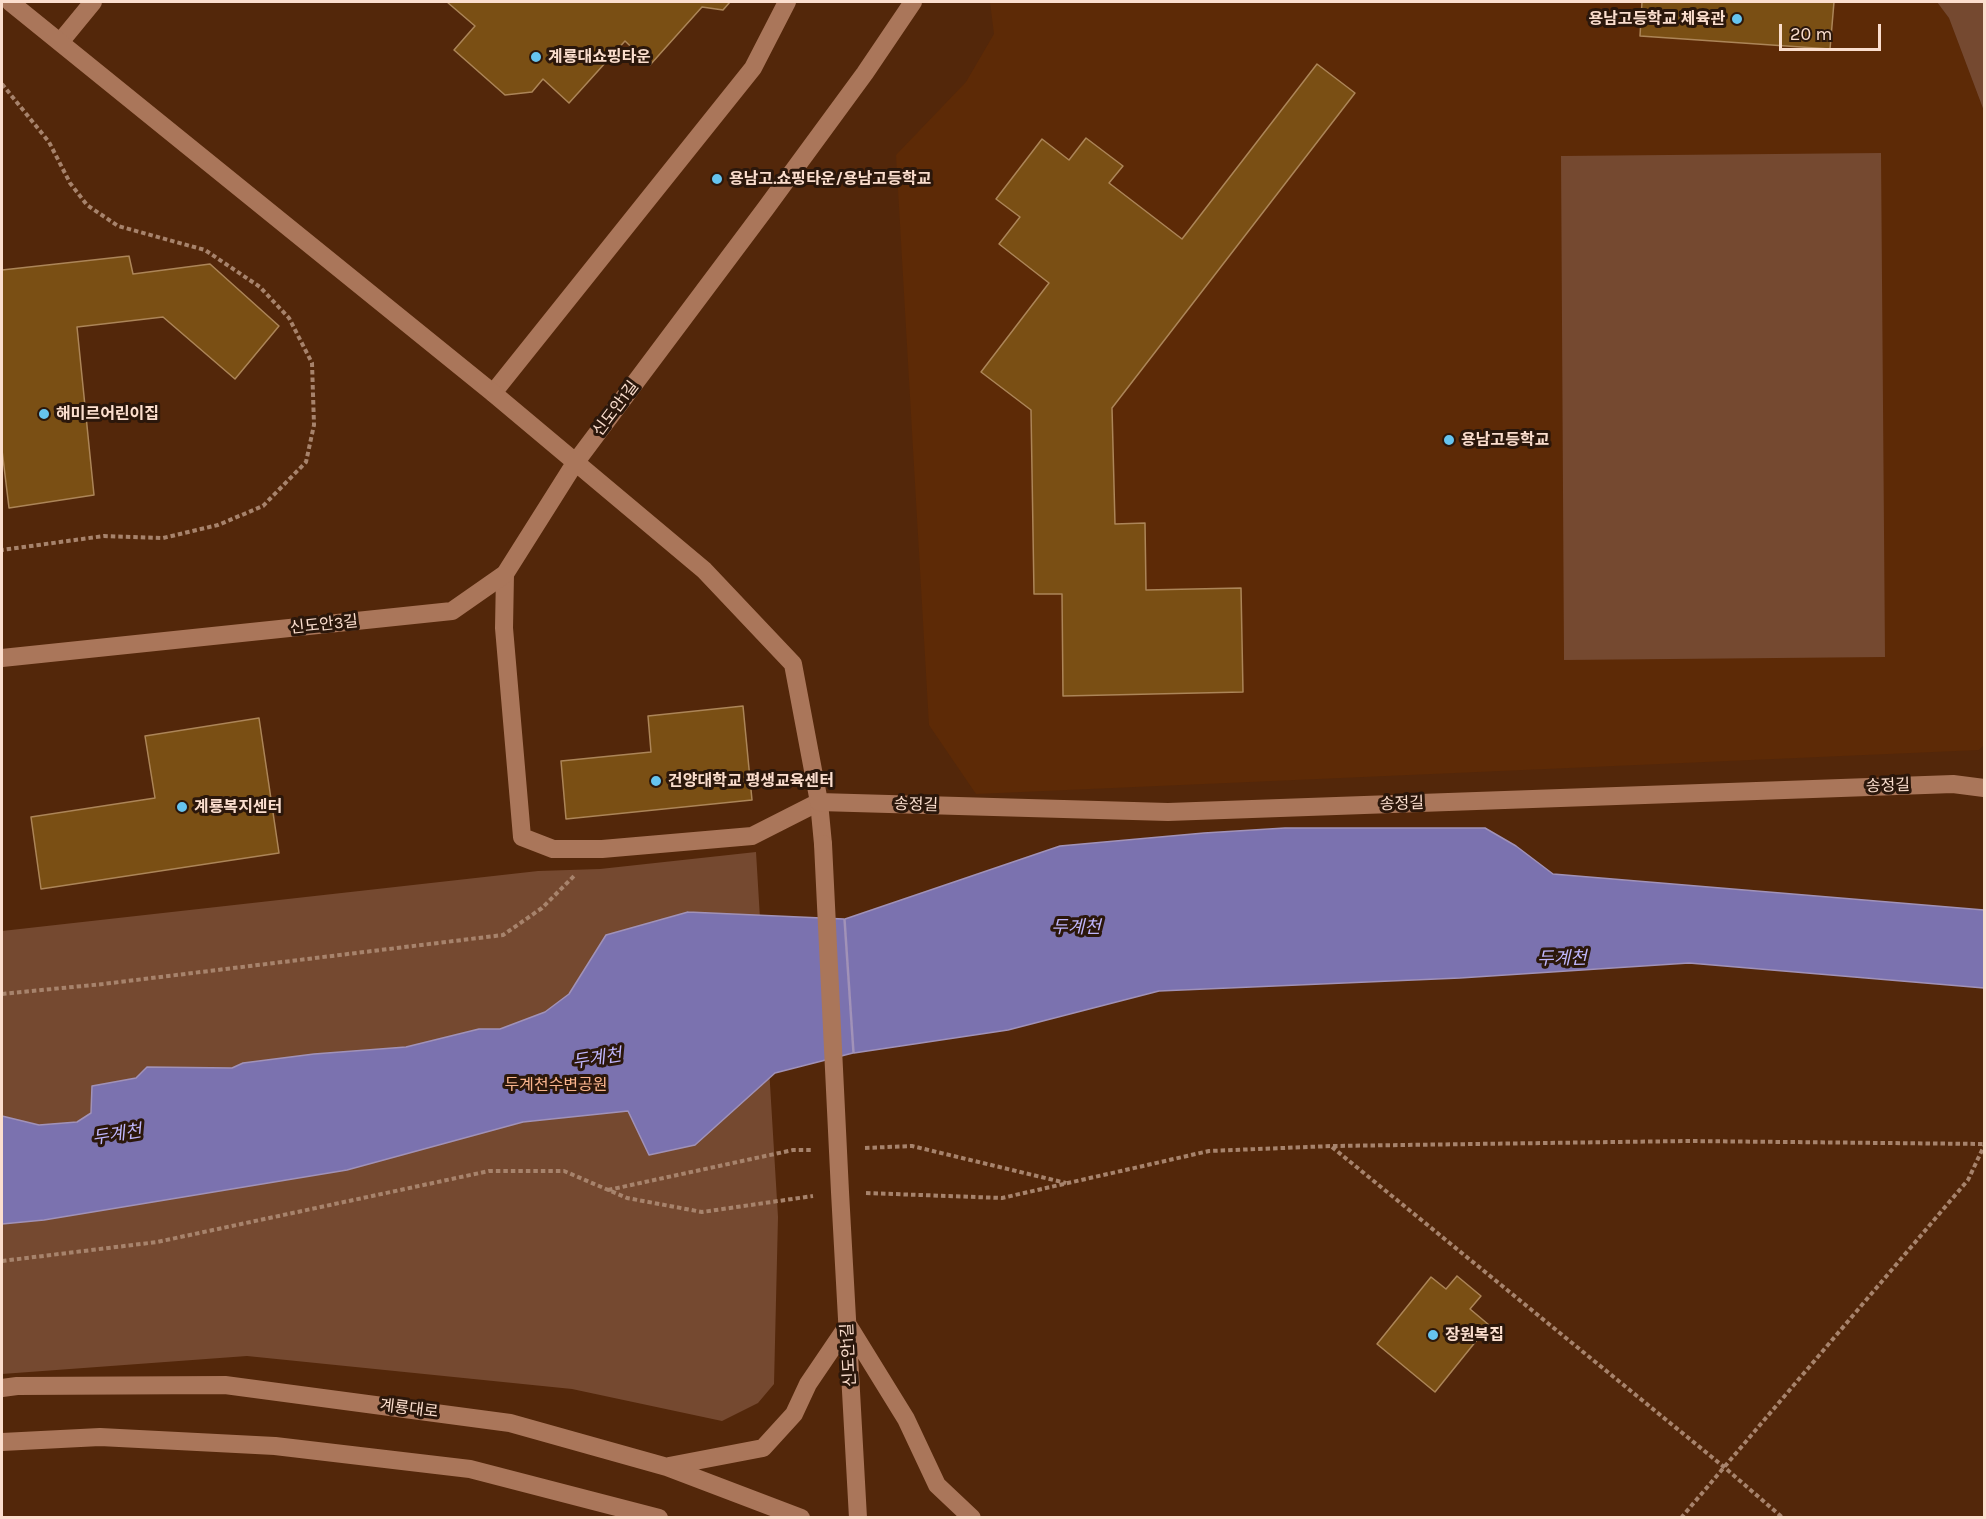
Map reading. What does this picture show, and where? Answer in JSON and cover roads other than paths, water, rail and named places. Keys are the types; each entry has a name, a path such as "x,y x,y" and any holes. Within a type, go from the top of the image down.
{"street":[{"path":"10,2 493,393 704,570 793,664 819,802 752,836 602,849 553,849 522,837 504,628 505,574"},
{"path":"61,41 93,2"},
{"path":"493,393 753,68 787,2"},
{"name":"신도안1길","path":"575,463 865,73 913,2"},
{"name":"신도안3길","path":"2,658 452,611 505,574 575,463"},
{"name":"송정길","path":"819,802 1168,812 1941,784 1984,788"},
{"name":"신도안1길","path":"819,802 824,844 858,1518"},
{"path":"667,1467 763,1448 794,1414 808,1384 848,1325 906,1419 937,1485 972,1518"},
{"name":"계룡대로","path":"2,1388 225,1385 510,1423 667,1467 801,1518"},
{"path":"2,1442 100,1437 275,1446 470,1469 659,1518"}],"water":[{"name":"두계천","path":"1285,828 1485,828 1516,846 1553,874 1984,910 1984,988 1689,963 1460,978 1159,991 1008,1030 854,1053 845,919 1060,846"},
{"name":"두계천","path":"688,912 844,919 853,1053 775,1073 695,1145 649,1155 628,1111 523,1122 347,1170 44,1220 2,1224 2,1116 39,1125 77,1122 91,1113 92,1086 136,1078 147,1067 232,1068 243,1063 314,1054 406,1047 479,1029 500,1029 545,1012 569,994 606,935"}],"place":[{"name":"용남고등학교 체육관","path":"1737,19"},
{"name":"계룡대쇼핑타운","path":"536,57"},
{"name":"용남고.쇼핑타운/용남고등학교","path":"717,179"},
{"name":"해미르어린이집","path":"44,414"},
{"name":"용남고등학교","path":"1449,440"},
{"name":"건양대학교 평생교육센터","path":"656,781"},
{"name":"계룡복지센터","path":"182,807"},
{"name":"장원복집","path":"1433,1335"}],"park label":[{"name":"두계천수변공원","path":"556,1085"}]}
